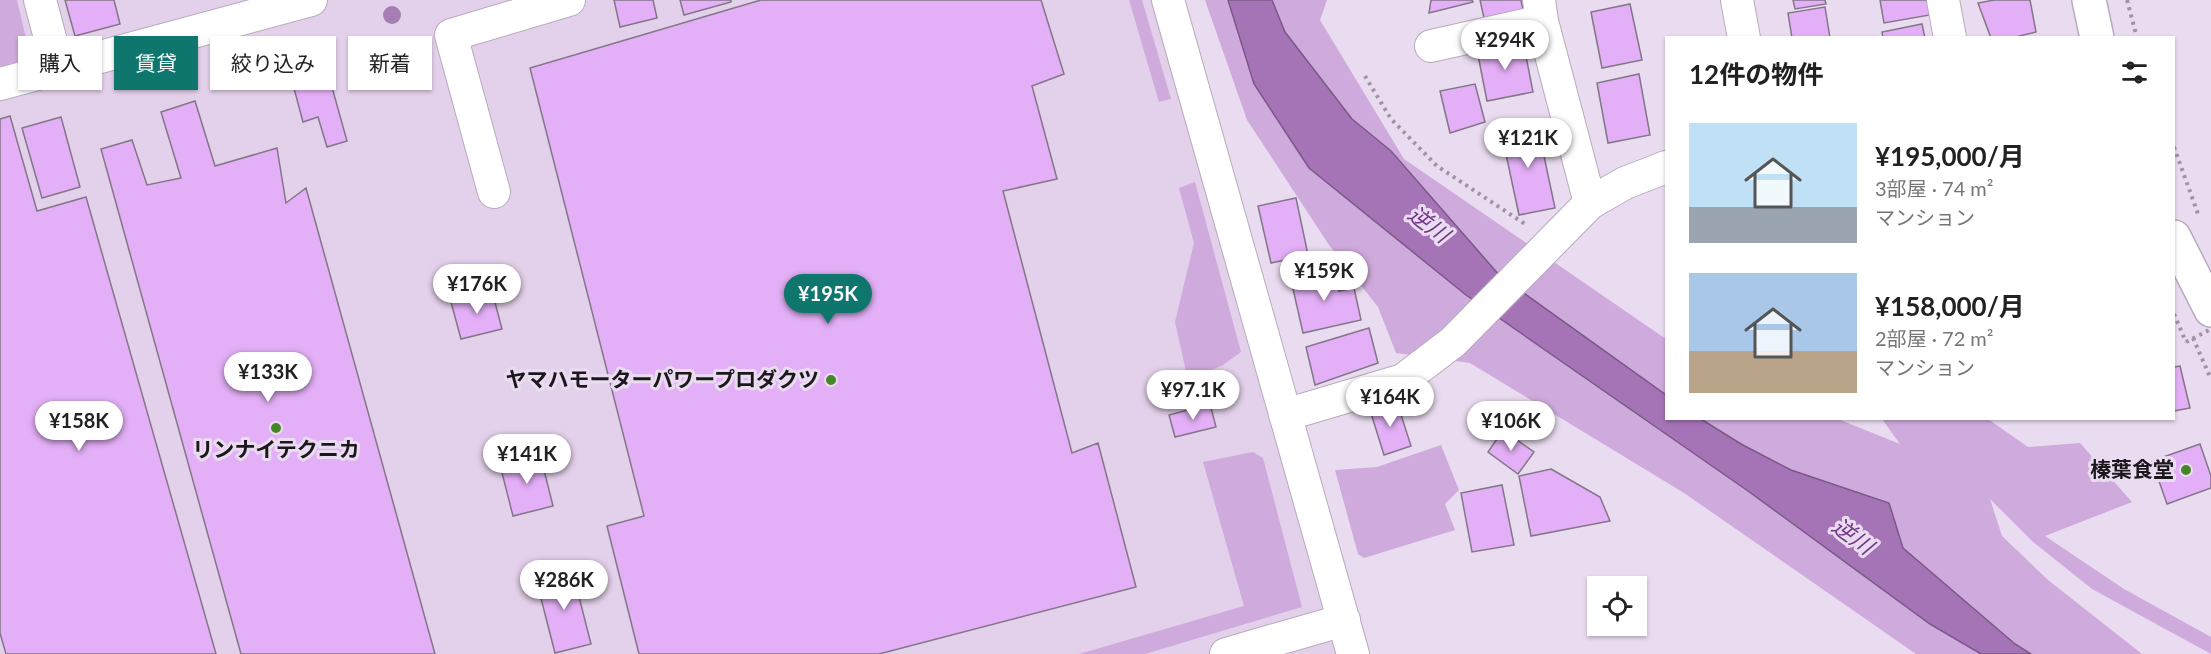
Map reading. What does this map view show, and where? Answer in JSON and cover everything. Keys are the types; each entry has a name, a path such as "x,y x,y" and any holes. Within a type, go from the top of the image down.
{"main road":[{"path":"2089,0 2097,36"},
{"path":"2188,230 2211,310"}],"street":[{"path":"40,0 50,36"},
{"path":"102,56 311,0"},
{"path":"494,192 451,35 569,0"},
{"path":"1168,0 1353,654"},
{"path":"1737,0 1744,36"},
{"path":"1944,0 1950,36"},
{"path":"1431,46 1540,10 1590,203"},
{"path":"0,84 18,79"},
{"path":"1285,414 1404,380 1453,342 1561,235 1590,203 1626,183 1665,167"},
{"path":"1226,654 1344,621"}],"path":[{"path":"2127,0 2136,36"},
{"path":"1365,76 1391,119 1437,166 1561,235"},
{"path":"2175,153 2188,230"},
{"path":"2175,316 2186,342 2211,329"}],"shaded area":[{"path":"0,0 1157,0 1339,654 0,654"},
{"path":"0,0 17,0 25,36 18,36 18,73 0,78"},
{"path":"1129,0 1142,0 1171,99 1159,102"},
{"path":"1205,0 1327,0 1320,20 1404,159 1665,338 1665,420 1840,420 1900,444 1883,420 1989,420 2028,447 2080,443 2132,502 2045,536 2124,589 2211,637 2211,654 2092,589 2032,541 1990,499 2002,536 2048,580 2142,654 1916,654 1684,493 1470,363 1396,353 1378,307 1329,245 1247,120"},
{"path":"1195,182 1241,352 1223,365 1188,380 1175,322 1194,243 1179,188"},
{"path":"1441,445 1459,490 1445,504 1455,530 1364,558 1358,554 1335,470 1377,467"},
{"path":"1253,452 1263,458 1302,607 1145,654 1079,654 1244,606 1203,462"}],"water":[{"name":"逆川","path":"1228,0 1272,0 1285,32 1352,119 1391,151 1500,276 1665,394 1665,420 1703,420 1741,444 1791,470 1889,503 1903,548 2015,644 2031,654 1981,654 1930,624 1748,491 1466,295 1309,168 1254,84"}],"building":[{"path":"65,0 114,0 120,24 75,36"},
{"path":"614,0 653,0 657,18 620,27"},
{"path":"680,0 731,0 731,2 684,15"},
{"name":"ヤマハモーターパワープロダクツ","path":"761,0 1041,0 1064,74 1032,86 1057,179 1003,191 1072,453 1098,443 1136,587 879,654 639,654 607,526 644,516 530,68"},
{"path":"1431,0 1472,0 1473,2 1429,13"},
{"path":"1480,0 1521,0 1523,10 1484,18"},
{"path":"1793,0 1825,0 1826,4 1795,9"},
{"path":"1880,0 1927,0 1930,15 1884,23"},
{"path":"1994,0 2030,0 2036,32 2020,36 1990,36 1978,3"},
{"path":"1630,4 1642,60 1602,68 1591,12"},
{"path":"1825,7 1830,36 1792,36 1788,13"},
{"path":"1922,24 1925,36 1883,36 1882,32"},
{"path":"1523,41 1533,92 1487,101 1477,50"},
{"path":"1639,74 1650,135 1608,143 1597,83"},
{"path":"1475,84 1485,122 1450,133 1440,91"},
{"path":"294,90 333,90 347,141 327,147 318,117 303,122"},
{"name":"リンナイテクニカ","path":"195,101 215,166 277,148 286,203 306,188 435,654 241,654 101,149 132,140 147,185 181,178 161,112"},
{"name":"リンナイテクニカ","path":"10,116 37,211 86,197 216,654 6,654 0,633 0,119"},
{"path":"61,117 80,187 42,198 22,128"},
{"path":"1537,123 1555,208 1519,215 1501,131"},
{"path":"1296,198 1308,255 1271,263 1258,206"},
{"path":"1335,270 1339,291 1354,288 1361,320 1303,333 1291,280"},
{"path":"492,291 502,329 461,339 451,302"},
{"path":"1369,328 1378,363 1315,385 1306,347"},
{"path":"2180,366 2190,408 2175,411 2175,367"},
{"path":"1397,402 1411,446 1384,455 1370,410"},
{"path":"1210,404 1216,427 1175,437 1169,415"},
{"path":"1503,430 1534,452 1518,474 1488,452"},
{"path":"2200,444 2211,476 2211,488 2167,504 2152,461"},
{"path":"540,454 553,506 513,516 500,465"},
{"path":"1551,469 1600,497 1610,521 1531,536 1519,476"},
{"path":"1502,485 1514,545 1472,552 1461,493"},
{"path":"572,569 591,644 555,653 536,579"}],"place":[{"name":"ヤマハモーターパワープロダクツ","path":"831,380"},
{"name":"リンナイテクニカ","path":"276,428"},
{"name":"榛葉食堂","path":"2186,470"}]}
